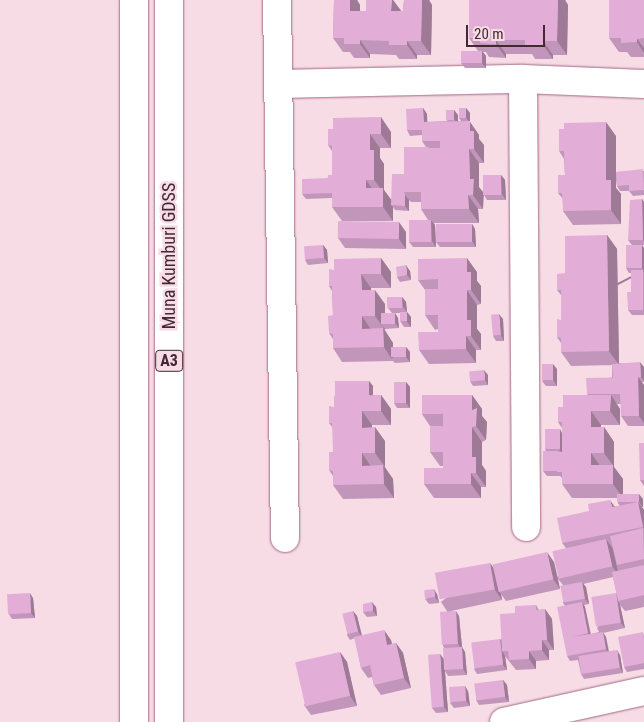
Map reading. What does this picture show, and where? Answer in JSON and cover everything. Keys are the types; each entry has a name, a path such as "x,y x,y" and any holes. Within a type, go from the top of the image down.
{"main road":[{"name":"Muna Kumburi GDSS","path":"134,0 134,722"},
{"name":"Muna Kumburi GDSS","path":"169,0 169,722"},
{"path":"277,0 285,538"},
{"path":"278,84 523,79 644,84"},
{"path":"523,79 526,527"},
{"path":"504,722 644,691"}],"building":[{"path":"334,0 350,0 350,11 366,11 366,0 392,0 391,11 403,11 404,0 422,0 421,41 407,41 407,45 389,45 389,41 360,40 360,44 344,44 344,38 333,38"},
{"path":"469,0 558,0 557,41 543,41 543,45 525,45 525,40 496,40 496,44 480,43 480,38 469,38"},
{"path":"609,0 644,0 644,38 637,39 637,42 621,43 621,38 609,38"},
{"path":"461,51 482,51 482,63 461,63"},
{"path":"423,108 424,122 422,122 422,130 407,130 406,109"},
{"path":"459,108 466,108 466,118 459,118"},
{"path":"446,110 454,110 454,120 446,120"},
{"path":"381,117 381,134 370,134 370,150 374,150 374,180 366,180 366,188 383,188 383,207 332,207 332,193 328,193 328,175 332,175 332,146 328,145 328,129 333,129 333,118"},
{"path":"470,121 470,131 474,131 474,149 469,149 470,179 474,179 473,195 468,195 469,209 421,209 421,190 428,190 428,148 440,148 440,141 422,141 422,122"},
{"path":"606,122 606,180 611,180 611,210 563,211 562,193 558,193 558,175 565,175 564,151 559,151 559,129 564,129 564,123"},
{"path":"404,147 429,147 428,190 404,192"},
{"path":"643,169 644,190 629,191 629,185 617,186 616,172"},
{"path":"392,174 404,174 405,206 391,205"},
{"path":"483,175 501,175 501,195 483,195"},
{"path":"328,178 328,193 331,193 302,194 302,179"},
{"path":"642,199 643,240 628,240 630,200"},
{"path":"409,220 431,220 431,242 409,242"},
{"path":"338,221 399,222 399,239 338,238"},
{"path":"436,224 472,224 472,242 436,242"},
{"path":"607,235 609,351 561,352 561,338 557,337 557,319 561,320 561,290 557,290 557,274 565,273 565,236"},
{"path":"323,245 324,258 305,259 304,246"},
{"path":"626,245 642,245 642,268 626,268"},
{"path":"381,258 381,274 361,274 362,290 375,290 375,316 362,316 362,329 383,328 384,347 333,348 333,334 329,333 328,316 333,315 332,286 329,286 329,269 334,270 334,259"},
{"path":"467,258 467,272 471,272 471,290 467,290 467,320 471,320 471,336 466,336 466,349 419,350 418,332 438,332 438,315 425,315 425,289 438,289 438,279 418,280 418,259"},
{"path":"406,265 407,275 397,277 396,267"},
{"path":"631,270 643,270 643,310 628,310 627,292 631,292"},
{"path":"387,297 402,297 402,308 387,308"},
{"path":"400,312 407,312 407,321 400,321"},
{"path":"381,313 395,313 395,324 381,324"},
{"path":"499,314 501,335 493,336 491,315"},
{"path":"391,347 406,347 406,357 391,357"},
{"path":"640,362 641,377 613,379 612,364"},
{"path":"542,364 553,364 553,380 542,380"},
{"path":"484,370 485,380 470,382 469,372"},
{"path":"638,377 639,416 621,416 620,394 587,394 586,378"},
{"path":"335,381 369,381 369,396 335,396"},
{"path":"394,382 406,382 406,403 394,403"},
{"path":"381,395 381,411 362,411 362,428 375,427 375,453 362,453 362,466 383,465 384,484 333,485 333,471 329,470 329,452 333,452 332,423 329,423 329,406 334,407 334,396"},
{"path":"422,395 472,395 472,410 477,408 476,426 472,427 472,457 476,457 476,473 471,473 471,484 424,484 424,468 443,468 443,452 430,452 430,426 443,426 443,414 422,414"},
{"path":"563,395 611,395 610,411 591,411 591,427 604,427 604,453 591,453 591,465 613,465 613,484 562,484 562,472 557,472 557,452 562,452 562,422 558,422 558,407 563,407"},
{"path":"545,429 560,429 560,449 545,449"},
{"path":"639,443 644,443 644,480 640,480"},
{"path":"543,451 558,451 558,471 543,471"},
{"path":"617,494 639,494 639,502 617,502"},
{"path":"610,500 612,507 638,502 643,527 562,543 557,518 589,511 588,504"},
{"path":"643,528 644,559 617,565 610,536"},
{"path":"606,539 612,566 559,579 552,551"},
{"path":"547,552 553,579 499,592 492,565"},
{"path":"490,563 495,590 440,599 435,573"},
{"path":"644,565 644,595 618,601 612,572"},
{"path":"582,582 585,599 563,603 560,586"},
{"path":"434,589 435,597 425,598 424,590"},
{"path":"30,593 31,613 8,614 7,594"},
{"path":"616,593 621,623 596,627 591,597"},
{"path":"372,602 373,611 363,612 363,604"},
{"path":"582,602 588,633 572,637 603,632 606,649 567,656 557,607"},
{"path":"536,605 536,610 545,609 547,640 542,640 542,650 529,651 529,659 509,660 508,651 502,651 500,614 515,613 515,606"},
{"path":"353,611 358,631 347,634 342,614"},
{"path":"456,611 458,644 442,645 440,612"},
{"path":"384,630 387,645 396,643 404,678 374,685 370,665 361,668 354,637"},
{"path":"643,632 644,663 624,667 618,637"},
{"path":"500,639 503,665 474,668 471,643"},
{"path":"462,647 463,669 444,670 443,648"},
{"path":"617,650 620,668 581,674 578,656"},
{"path":"340,652 350,696 305,706 295,662"},
{"path":"440,654 444,707 432,708 428,655"},
{"path":"503,680 505,697 476,700 474,684"},
{"path":"465,686 466,701 450,702 449,687"}]}
